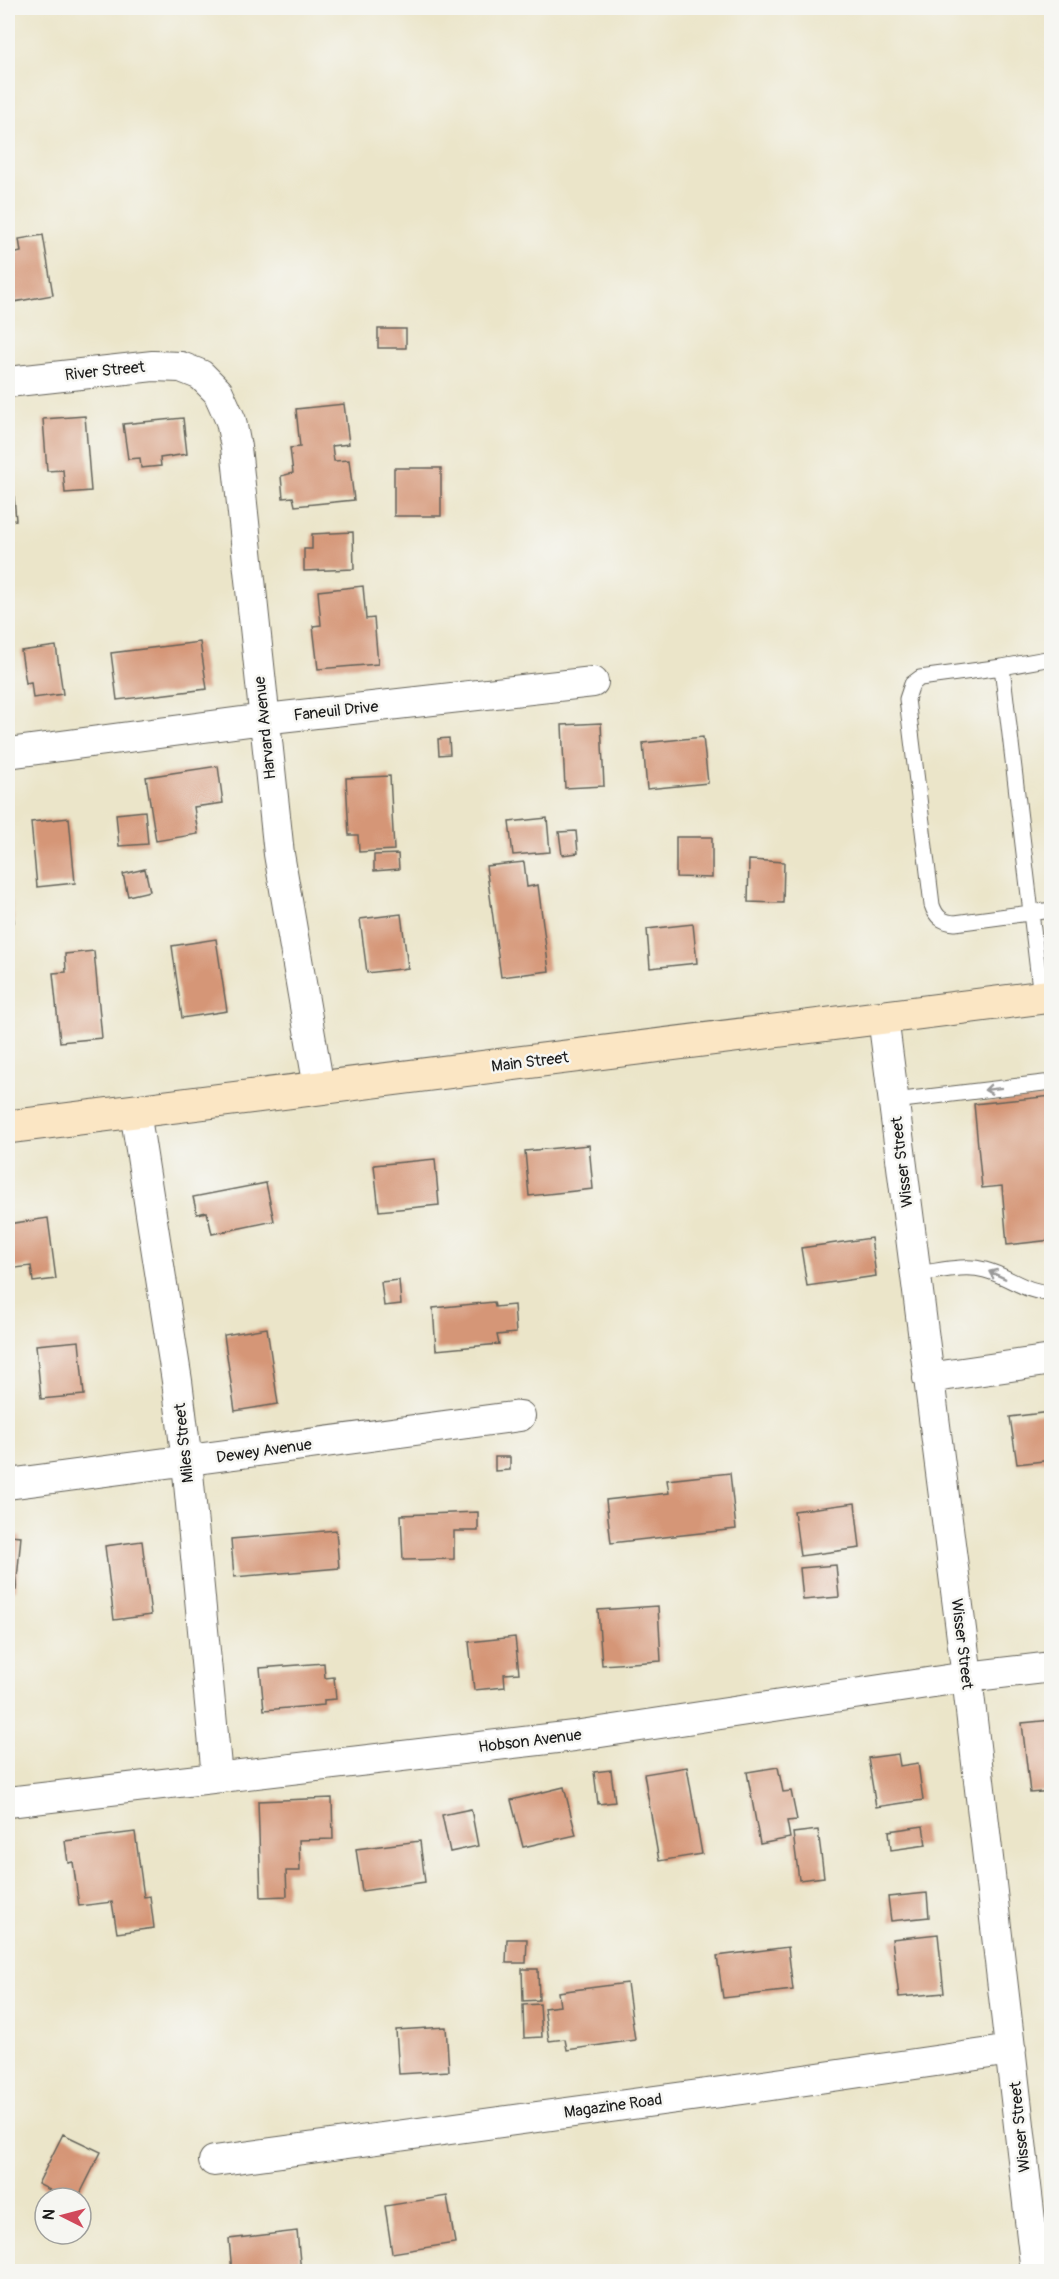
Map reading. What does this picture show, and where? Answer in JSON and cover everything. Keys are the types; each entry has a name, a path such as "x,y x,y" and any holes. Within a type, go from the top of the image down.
{"main road":[{"name":"Main Street","path":"8,1127 1046,997"}],"street":[{"name":"River Street","path":"8,382 153,366 181,367 201,375"},
{"name":"Harvard Avenue","path":"201,375 218,392 225,405 236,447 279,854 319,1088"},
{"name":"Faneuil Drive","path":"8,753 264,719 593,682"},
{"name":"Wisser Street","path":"883,1017 967,1677 1036,2271"},
{"name":"Miles Street","path":"135,1110 160,1263 187,1462 217,1777"},
{"path":"928,1378 1052,1360"},
{"name":"Dewey Avenue","path":"8,1484 520,1416"},
{"name":"Hobson Avenue","path":"8,1802 574,1736 967,1677 1052,1667"},
{"name":"Magazine Road","path":"214,2161 1011,2050"}],"lane":[{"path":"1052,658 920,678 912,684 907,694 931,894 936,915 950,922 1052,910"},
{"path":"1002,667 1031,913 1046,997"},
{"path":"894,1101 1052,1082"},
{"path":"915,1274 980,1269 1030,1290 1052,1293"}],"building":[{"path":"43,235 53,295 8,303 8,255 21,252 19,239"},
{"path":"378,329 406,329 406,348 378,348"},
{"path":"344,404 349,444 332,446 334,461 349,460 354,500 295,506 293,497 283,498 281,476 293,473 290,448 300,447 296,409"},
{"path":"85,416 91,491 65,493 63,470 47,471 43,419"},
{"path":"183,418 187,454 160,458 161,466 141,468 140,458 128,459 123,424"},
{"path":"8,438 16,520 8,521"},
{"path":"394,468 441,468 441,516 394,516"},
{"path":"353,532 354,569 304,571 304,549 312,549 312,534"},
{"path":"363,586 366,619 374,618 378,664 318,669 313,626 321,625 318,591"},
{"path":"200,642 207,689 117,700 111,653"},
{"path":"56,646 63,694 33,698 31,682 26,683 21,651"},
{"path":"601,723 604,786 565,788 562,725"},
{"path":"703,737 708,783 647,789 643,743"},
{"path":"449,738 450,754 439,755 438,739"},
{"path":"218,766 223,803 194,807 198,834 156,841 146,777"},
{"path":"390,776 394,850 359,852 358,835 349,835 346,778"},
{"path":"145,811 148,844 119,846 116,814"},
{"path":"69,818 75,883 37,887 31,822"},
{"path":"547,818 550,852 513,855 509,822"},
{"path":"576,831 578,853 562,855 559,832"},
{"path":"676,837 712,837 712,878 676,877"},
{"path":"398,854 399,869 374,871 374,855"},
{"path":"749,860 784,862 783,903 748,902"},
{"path":"524,862 527,887 538,885 549,971 501,977 486,866"},
{"path":"145,869 150,891 128,896 123,874"},
{"path":"8,891 10,891 14,922 8,922"},
{"path":"401,914 408,968 367,973 360,919"},
{"path":"693,924 697,963 650,968 647,929"},
{"path":"216,939 227,1011 182,1018 172,946"},
{"path":"94,951 102,1038 60,1042 53,973 66,972 65,954"},
{"path":"1052,1096 1052,1240 1007,1245 1002,1186 982,1188 974,1104"},
{"path":"589,1145 593,1189 529,1196 525,1151"},
{"path":"435,1159 439,1205 379,1211 374,1165"},
{"path":"266,1183 274,1221 212,1234 207,1212 197,1214 193,1197"},
{"path":"48,1218 56,1279 33,1282 31,1266 8,1269 8,1224"},
{"path":"871,1238 876,1276 807,1286 801,1248"},
{"path":"399,1280 401,1304 384,1306 381,1282"},
{"path":"494,1302 495,1307 514,1305 516,1333 497,1335 499,1344 436,1350 433,1308"},
{"path":"267,1328 278,1404 235,1411 224,1335"},
{"path":"79,1341 84,1395 41,1399 36,1345"},
{"path":"1050,1412 1052,1460 1017,1464 1010,1417"},
{"path":"495,1457 510,1457 510,1470 495,1471"},
{"path":"730,1473 736,1529 611,1543 606,1500 669,1493 667,1480"},
{"path":"855,1503 860,1548 800,1556 794,1511"},
{"path":"478,1512 478,1531 454,1531 454,1559 403,1560 401,1515"},
{"path":"336,1530 339,1568 234,1577 231,1539"},
{"path":"8,1535 21,1536 16,1590 8,1590"},
{"path":"142,1541 151,1615 114,1620 105,1546"},
{"path":"836,1565 839,1597 803,1600 800,1568"},
{"path":"658,1606 661,1661 602,1665 598,1610"},
{"path":"515,1637 519,1673 504,1674 505,1687 474,1690 469,1642"},
{"path":"324,1663 325,1678 334,1677 336,1699 324,1700 324,1705 264,1710 260,1668"},
{"path":"1052,1720 1052,1791 1030,1793 1022,1723"},
{"path":"898,1754 900,1766 918,1763 923,1800 876,1807 868,1758"},
{"path":"687,1767 702,1854 659,1861 644,1774"},
{"path":"778,1767 783,1792 791,1791 797,1820 787,1821 790,1838 760,1844 747,1772"},
{"path":"611,1770 615,1802 598,1804 594,1772"},
{"path":"564,1787 576,1835 523,1847 511,1800"},
{"path":"332,1798 333,1839 299,1840 300,1871 286,1871 287,1896 261,1897 258,1801"},
{"path":"471,1809 478,1846 450,1852 442,1815"},
{"path":"923,1826 926,1845 891,1850 889,1831"},
{"path":"818,1830 824,1877 799,1880 793,1833"},
{"path":"135,1832 144,1897 150,1896 154,1928 117,1933 112,1902 79,1906 73,1862 68,1863 65,1841"},
{"path":"420,1841 425,1882 362,1891 356,1849"},
{"path":"927,1893 929,1917 891,1921 888,1897"},
{"path":"938,1934 944,1993 899,1997 892,1939"},
{"path":"507,1939 527,1939 526,1963 506,1963"},
{"path":"788,1947 793,1990 723,1998 717,1956"},
{"path":"522,1969 538,1969 539,2000 523,2001"},
{"path":"627,1983 635,2040 567,2050 565,2039 549,2041 544,2008 560,2006 558,1992"},
{"path":"540,2004 542,2037 524,2038 523,2005"},
{"path":"446,2027 449,2071 399,2074 396,2030"},
{"path":"63,2134 101,2152 84,2186 42,2186 38,2184"},
{"path":"447,2196 455,2243 392,2253 385,2206"},
{"path":"297,2231 301,2272 232,2272 229,2239"}]}
